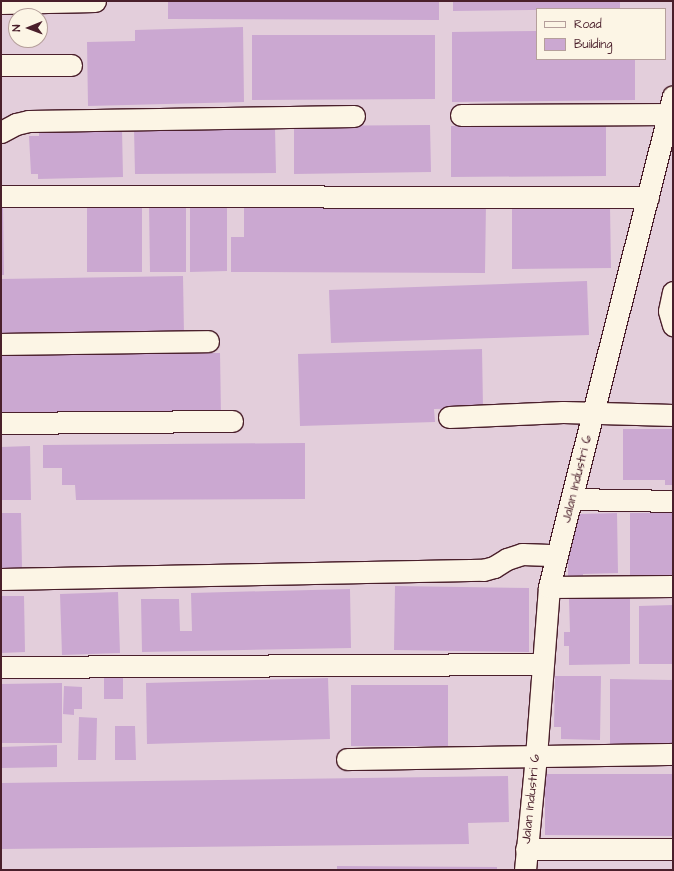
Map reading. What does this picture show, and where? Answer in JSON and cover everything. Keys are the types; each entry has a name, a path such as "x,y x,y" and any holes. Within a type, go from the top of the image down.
{"street":[{"path":"1,3 95,1"},
{"path":"1,65 71,65"},
{"path":"461,115 672,108"},
{"name":"Jalan Industri 6","path":"525,870 536,756 549,587 672,108"},
{"path":"1,132 16,124 29,121 354,116"},
{"path":"1,196 648,197"},
{"path":"673,292 669,311 673,325"},
{"path":"1,344 208,341"},
{"path":"449,417 563,412 593,414 673,414"},
{"path":"1,424 232,421"},
{"path":"572,499 673,500"},
{"path":"1,579 483,570 494,567 507,559 522,554 557,555"},
{"path":"549,587 673,586"},
{"path":"1,667 542,664"},
{"path":"347,759 673,754"},
{"path":"526,849 673,849"}],"shaded area":[{"path":"1,1 673,1 673,870 1,870"}],"building":[{"path":"168,1 439,1 439,20 168,19"},
{"path":"453,1 620,1 620,8 536,8 536,10 453,11"},
{"path":"243,27 244,102 88,106 87,42 135,41 135,30"},
{"path":"536,31 536,60 635,60 635,100 452,102 452,32"},
{"path":"252,35 435,35 435,99 252,100"},
{"path":"430,125 431,172 294,174 294,126"},
{"path":"606,125 606,176 451,177 451,126"},
{"path":"134,128 275,128 276,173 135,174"},
{"path":"122,129 123,177 38,179 38,174 31,174 29,136 39,136 39,132"},
{"path":"149,202 186,202 186,272 150,272"},
{"path":"244,203 486,203 485,273 231,272 231,237 244,237"},
{"path":"190,204 227,205 227,271 190,272"},
{"path":"87,206 142,206 142,272 87,272"},
{"path":"1,207 3,207 4,275 1,275"},
{"path":"610,207 611,268 512,269 512,208"},
{"path":"183,276 184,335 1,337 1,279"},
{"path":"587,281 589,335 331,343 329,290"},
{"path":"482,349 483,408 434,409 435,422 300,426 298,354"},
{"path":"220,353 221,417 1,418 1,355"},
{"path":"623,429 673,429 673,485 665,485 665,480 623,480"},
{"path":"305,443 305,499 76,500 75,485 62,485 62,468 43,468 43,445"},
{"path":"30,446 31,500 1,500 1,447"},
{"path":"1,513 21,513 22,568 1,568"},
{"path":"617,513 618,573 583,574 583,578 568,578 568,546 580,514"},
{"path":"630,513 673,513 673,576 630,576"},
{"path":"395,586 529,588 529,652 394,650"},
{"path":"350,589 351,648 142,652 141,599 179,599 180,631 192,631 191,593"},
{"path":"118,592 120,653 62,655 60,594"},
{"path":"1,596 24,596 25,652 1,653"},
{"path":"630,598 630,664 569,665 569,646 564,646 564,632 570,632 569,599"},
{"path":"673,605 673,664 639,664 639,606"},
{"path":"555,676 601,676 600,740 561,739 561,727 554,727"},
{"path":"104,678 123,678 123,699 104,699"},
{"path":"328,678 330,739 147,744 146,683"},
{"path":"610,679 673,680 673,744 610,744"},
{"path":"62,683 62,743 1,743 1,684"},
{"path":"351,685 448,685 448,746 351,746"},
{"path":"64,686 82,687 82,709 74,709 74,715 63,714"},
{"path":"79,717 97,718 96,760 78,760"},
{"path":"115,726 135,726 136,760 115,760"},
{"path":"57,745 57,767 1,768 1,747"},
{"path":"545,774 673,774 673,836 545,835"},
{"path":"508,776 509,822 468,823 469,844 1,849 1,783"},
{"path":"337,866 497,867 497,870 337,870"}]}
